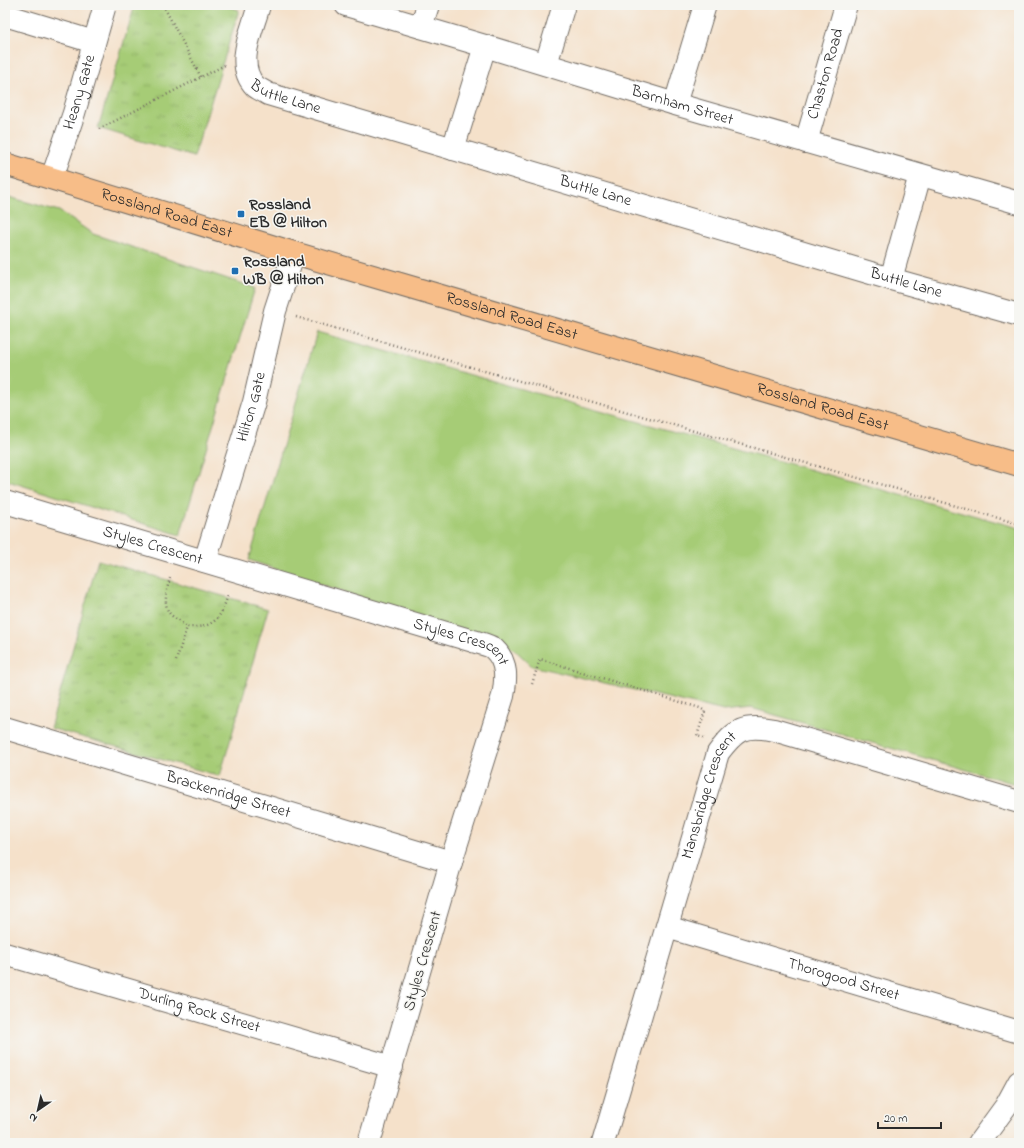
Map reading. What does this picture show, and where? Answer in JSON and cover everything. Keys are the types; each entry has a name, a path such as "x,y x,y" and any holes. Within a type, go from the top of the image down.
{"main road":[{"name":"Rossland Road East","path":"5,164 294,253 1019,465"}],"street":[{"name":"Heany Gate","path":"52,178 74,113 105,5"},
{"name":"Buttle Lane","path":"259,5 246,49 245,64 248,76 255,87 268,94 891,279 1019,315"},
{"name":"Barnham Street","path":"346,5 675,104 920,175 1017,197"},
{"path":"421,27 428,5"},
{"path":"546,64 564,5"},
{"path":"675,104 705,5"},
{"name":"Chaston Road","path":"806,142 846,5"},
{"path":"5,15 94,42"},
{"path":"453,150 485,46"},
{"path":"891,279 920,175"},
{"name":"Hilton Gate","path":"205,561 254,402 275,311 294,253"},
{"name":"Styles Crescent","path":"5,502 466,639 493,648 504,664 506,680 503,696 451,862 369,1143"},
{"name":"Mansbridge Crescent","path":"603,1143 718,753 729,739 743,729 757,726 1019,802"},
{"name":"Brackenridge Street","path":"5,728 451,862"},
{"name":"Thorogood Street","path":"667,926 1019,1032"},
{"name":"Durling Rock Street","path":"5,954 392,1067"},
{"path":"979,1143 1006,1106 1019,1082"}],"path":[{"path":"164,5 201,77"},
{"path":"100,129 231,62"},
{"path":"275,311 1019,524"},
{"path":"170,578 166,592 166,601 170,614 187,627 201,627 213,623 223,609 228,595"},
{"path":"176,661 187,627"},
{"path":"532,684 540,659 700,708 705,711 697,736 704,739"}],"green space":[{"path":"135,5 223,5 239,10 194,157 98,128"},
{"path":"5,196 59,211 93,234 255,288 180,535 5,480"},
{"path":"317,332 1019,528 1019,785 751,708 724,711 532,666 515,650 249,560"},
{"path":"98,560 268,609 220,776 50,728"}],"place":[{"name":"Rossland EB @ Hilton","path":"241,214"},
{"name":"Rossland WB @ Hilton","path":"235,271"}]}
